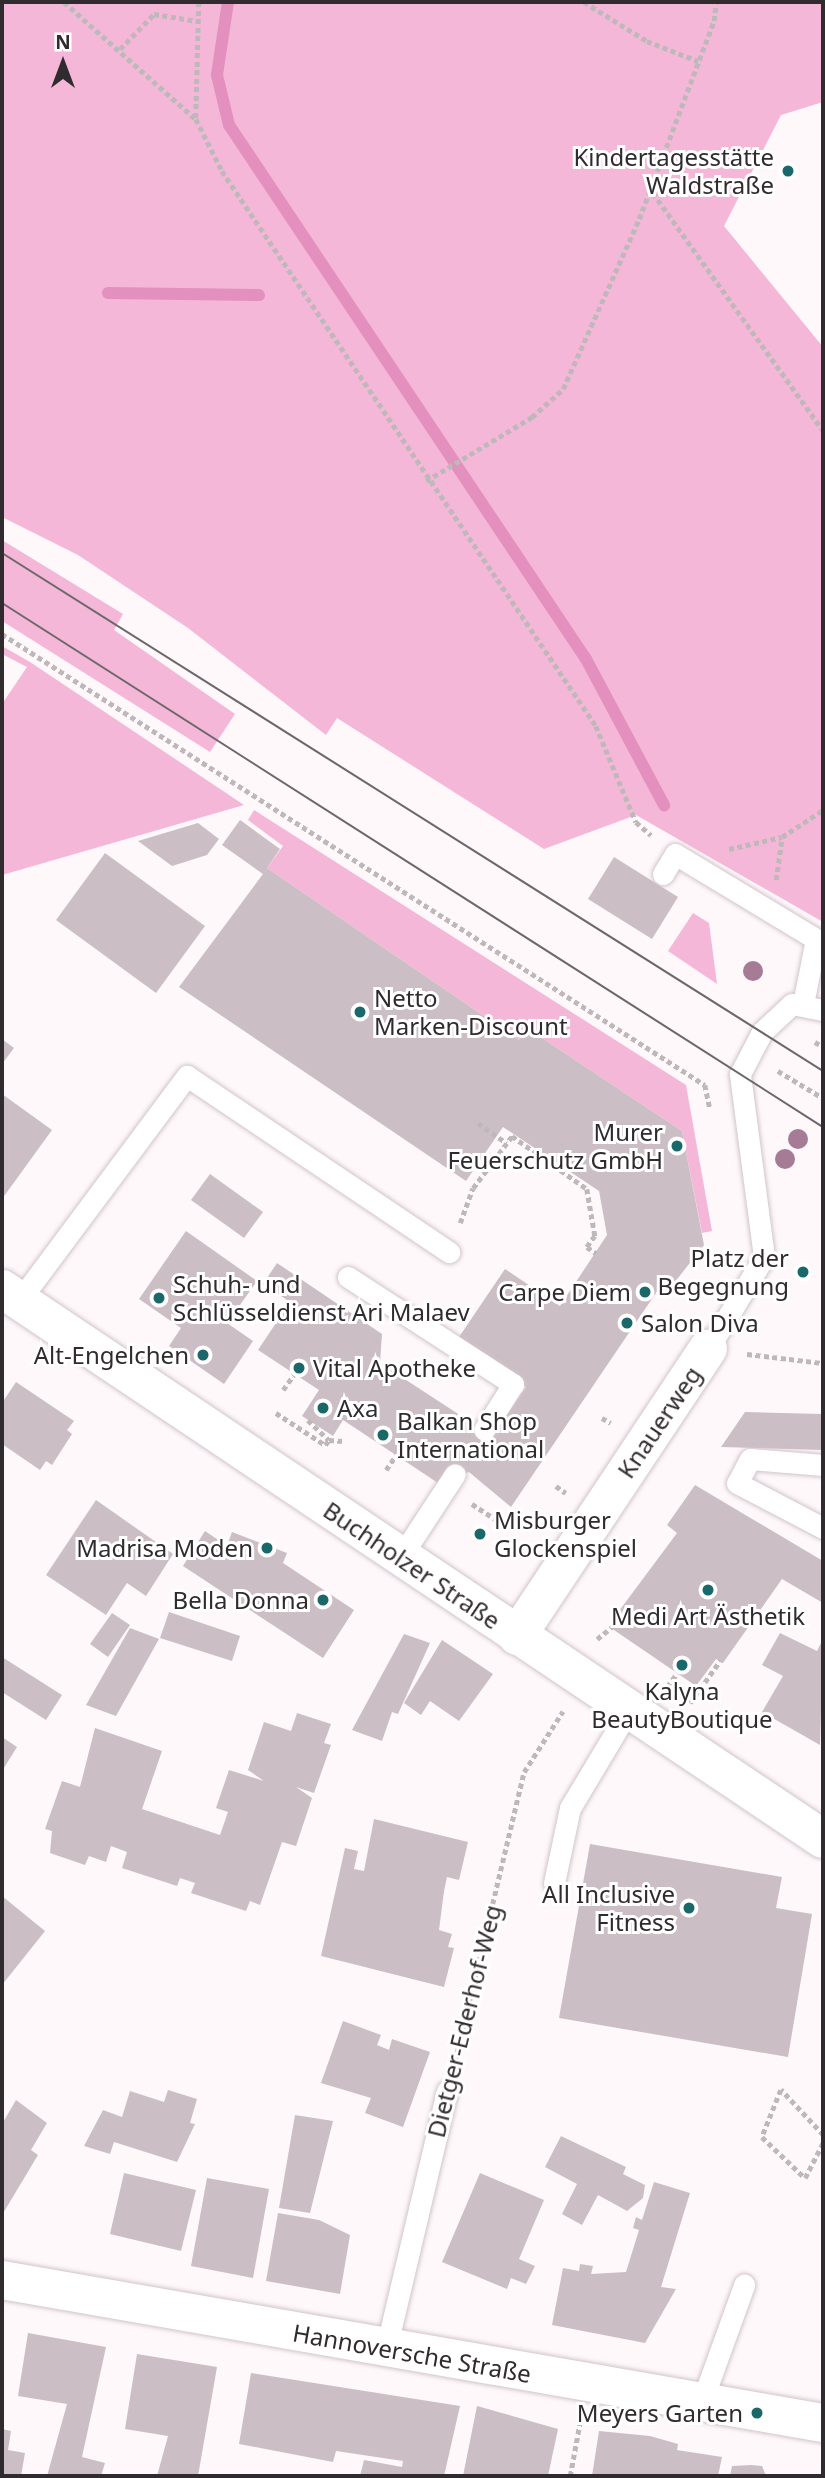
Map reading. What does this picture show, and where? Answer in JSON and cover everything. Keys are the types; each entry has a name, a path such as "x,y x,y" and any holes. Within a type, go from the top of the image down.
{"main road":[{"name":"Buchholzer Straße","path":"10,1295 823,1839"},
{"name":"Knauerweg","path":"517,1636 708,1349"},
{"name":"Hannoversche Straße","path":"2,2280 701,2404 823,2423"}],"lane":[{"path":"663,874 673,853 816,939 813,1007 776,1017 750,1054 740,1074 740,1108 764,1257 708,1349"},
{"path":"10,1295 187,1076 449,1252"},
{"path":"348,1277 513,1384 484,1430"},
{"path":"823,1465 750,1459 737,1483 823,1528"},
{"path":"400,1558 455,1474"},
{"path":"554,1883 570,1808 628,1711"},
{"name":"Dietger-Ederhof-Weg","path":"386,2349 447,2091"},
{"path":"701,2404 744,2285"}],"path":[{"path":"64,2 196,119 222,171 426,481 596,726 636,822 673,853 715,853 782,837 823,810"},
{"path":"196,119 198,2"},
{"path":"584,2 647,41 698,61"},
{"path":"426,481 532,417 564,389 639,219 647,186 698,61 716,2"},
{"path":"120,49 154,14 197,21"},
{"path":"647,186 823,430"},
{"path":"2,634 705,1085 713,1125"},
{"path":"765,907 782,837"},
{"path":"750,1054 823,1098"},
{"path":"478,1123 507,1143"},
{"path":"449,1252 473,1188 512,1136 587,1189 594,1236 587,1247 596,1253"},
{"path":"708,1349 823,1363"},
{"path":"283,1390 294,1374"},
{"path":"276,1413 300,1432 325,1445 329,1440"},
{"path":"300,1432 307,1422 329,1440 342,1441"},
{"path":"386,1470 396,1455"},
{"path":"459,1495 504,1525"},
{"path":"595,1642 614,1626"},
{"path":"690,1703 720,1661"},
{"path":"666,1688 677,1673"},
{"name":"Dietger-Ederhof-Weg","path":"447,2091 524,1772 567,1704"},
{"path":"823,2134 780,2090 762,2137 805,2178 823,2143"},
{"path":"570,2476 580,2419"}],"shaded area":[{"path":"2,2 823,2 823,102 781,115 724,226 823,347 823,922 636,815 544,849 337,718 326,735 188,628 78,555 2,517"},
{"path":"2,540 123,614 114,630 235,714 210,752 2,621"},
{"path":"2,646 244,805 2,875 2,704 27,667 2,654"},
{"path":"254,810 686,1085 712,1231 702,1233 682,1131 527,1028 519,1040 267,868 283,846 248,820"},
{"path":"693,913 709,923 717,984 668,951"}],"building":[{"path":"240,820 280,849 267,868 519,1040 527,1028 682,1131 704,1245 667,1292 660,1287 511,1507 469,1472 438,1483 343,1420 333,1436 302,1416 319,1390 258,1350 290,1302 263,1284 277,1263 382,1334 380,1363 492,1436 526,1387 457,1340 505,1269 560,1306 607,1235 599,1191 503,1127 466,1181 179,987 263,874 222,845"},
{"path":"198,823 219,839 207,855 172,866 138,841"},
{"path":"105,853 205,926 156,993 56,920"},
{"path":"614,857 678,897 652,939 588,899"},
{"path":"2,1039 14,1048 2,1064"},
{"path":"2,1094 52,1130 2,1199"},
{"path":"210,1174 263,1212 244,1238 191,1200"},
{"path":"186,1231 257,1281 227,1323 253,1341 224,1384 169,1346 181,1328 139,1299"},
{"path":"16,1382 74,1421 67,1430 72,1434 52,1465 46,1461 40,1470 2,1444 2,1403"},
{"path":"745,1412 823,1414 823,1450 721,1447"},
{"path":"695,1485 823,1561 823,1603 782,1579 723,1663 716,1659 696,1686 614,1630 613,1619 677,1533 667,1525"},
{"path":"96,1500 173,1554 146,1596 127,1583 106,1615 46,1575"},
{"path":"205,1531 227,1546 232,1532 287,1553 283,1563 354,1610 323,1658 183,1566"},
{"path":"169,1612 240,1636 232,1661 160,1638"},
{"path":"112,1613 130,1625 108,1657 90,1644"},
{"path":"130,1628 159,1639 116,1716 86,1705"},
{"path":"780,1633 817,1651 823,1639 820,1745 762,1712 783,1676 762,1665"},
{"path":"404,1634 430,1643 398,1714 392,1712 382,1741 352,1730"},
{"path":"442,1640 493,1674 459,1721 430,1701 421,1715 404,1703"},
{"path":"2,1657 62,1695 46,1720 2,1692"},
{"path":"297,1713 331,1724 324,1743 331,1745 314,1793 296,1787 312,1798 296,1846 282,1842 260,1905 250,1901 246,1911 191,1893 195,1883 180,1878 177,1886 122,1868 127,1852 111,1846 106,1862 89,1856 85,1865 50,1853 52,1831 45,1829 62,1781 80,1787 95,1728 162,1751 142,1809 220,1835 228,1812 216,1808 229,1770 264,1781 248,1770 264,1722 291,1731"},
{"path":"2,1737 17,1747 2,1771"},
{"path":"374,1819 468,1842 459,1880 447,1877 444,1891 439,1930 452,1934 448,1947 454,1948 444,1987 321,1956 345,1848 358,1851 354,1869 364,1871"},
{"path":"590,1844 782,1877 776,1908 812,1914 788,2057 559,2018"},
{"path":"2,1896 45,1931 2,1985"},
{"path":"343,2021 381,2035 377,2045 389,2050 392,2039 430,2052 403,2127 365,2113 371,2098 321,2083"},
{"path":"168,2090 197,2099 190,2123 195,2124 177,2162 114,2142 110,2154 84,2146 103,2110 122,2117 130,2091 164,2102"},
{"path":"16,2100 47,2123 31,2150 38,2155 2,2215 2,2124"},
{"path":"295,2115 333,2121 310,2213 279,2208"},
{"path":"561,2136 626,2167 623,2174 645,2185 643,2198 627,2211 598,2195 582,2225 562,2214 577,2184 545,2167"},
{"path":"124,2173 196,2190 181,2251 110,2234"},
{"path":"480,2173 544,2200 519,2259 535,2266 526,2284 511,2278 507,2289 442,2262"},
{"path":"207,2178 269,2189 253,2278 191,2266"},
{"path":"654,2182 690,2193 661,2287 676,2289 645,2343 552,2325 563,2268 579,2271 580,2264 593,2266 591,2274 626,2272 639,2230 633,2228 636,2217 642,2220"},
{"path":"278,2213 319,2220 350,2235 340,2294 266,2281"},
{"path":"28,2333 106,2347 82,2457 105,2463 101,2476 47,2476 67,2404 18,2396"},
{"path":"137,2354 217,2367 198,2476 157,2476 168,2436 125,2429"},
{"path":"251,2373 460,2406 444,2476 360,2476 364,2460 402,2467 403,2461 336,2451 333,2462 239,2444"},
{"path":"477,2406 558,2429 548,2476 463,2476"},
{"path":"2,2429 11,2431 8,2450 25,2453 21,2476 2,2476"},
{"path":"599,2431 650,2436 678,2444 677,2450 722,2457 718,2476 592,2476"},
{"path":"732,2466 762,2466 766,2476 730,2476"}],"waterway":[{"path":"228,2 217,75 229,125 586,659 664,805"},
{"path":"108,293 259,295"}],"tram line":[{"path":"2,553 823,1071"},
{"path":"2,603 823,1127"}],"place":[{"name":"Kindertagesstätte Waldstraße","path":"788,171"},
{"name":"Netto Marken-Discount","path":"360,1012"},
{"name":"Murer Feuerschutz GmbH","path":"677,1146"},
{"name":"Platz der Begegnung","path":"803,1272"},
{"name":"Carpe Diem","path":"645,1292"},
{"name":"Schuh- und Schlüsseldienst Ari Malaev","path":"159,1298"},
{"name":"Salon Diva","path":"627,1323"},
{"name":"Alt-Engelchen","path":"203,1355"},
{"name":"Vital Apotheke","path":"299,1368"},
{"name":"Axa","path":"323,1408"},
{"name":"Balkan Shop International","path":"383,1435"},
{"name":"Misburger Glockenspiel","path":"480,1534"},
{"name":"Madrisa Moden","path":"267,1548"},
{"name":"Medi Art Ästhetik","path":"708,1590"},
{"name":"Bella Donna","path":"323,1600"},
{"name":"Kalyna BeautyBoutique","path":"682,1665"},
{"name":"All Inclusive Fitness","path":"689,1908"},
{"name":"Meyers Garten","path":"757,2413"}]}
